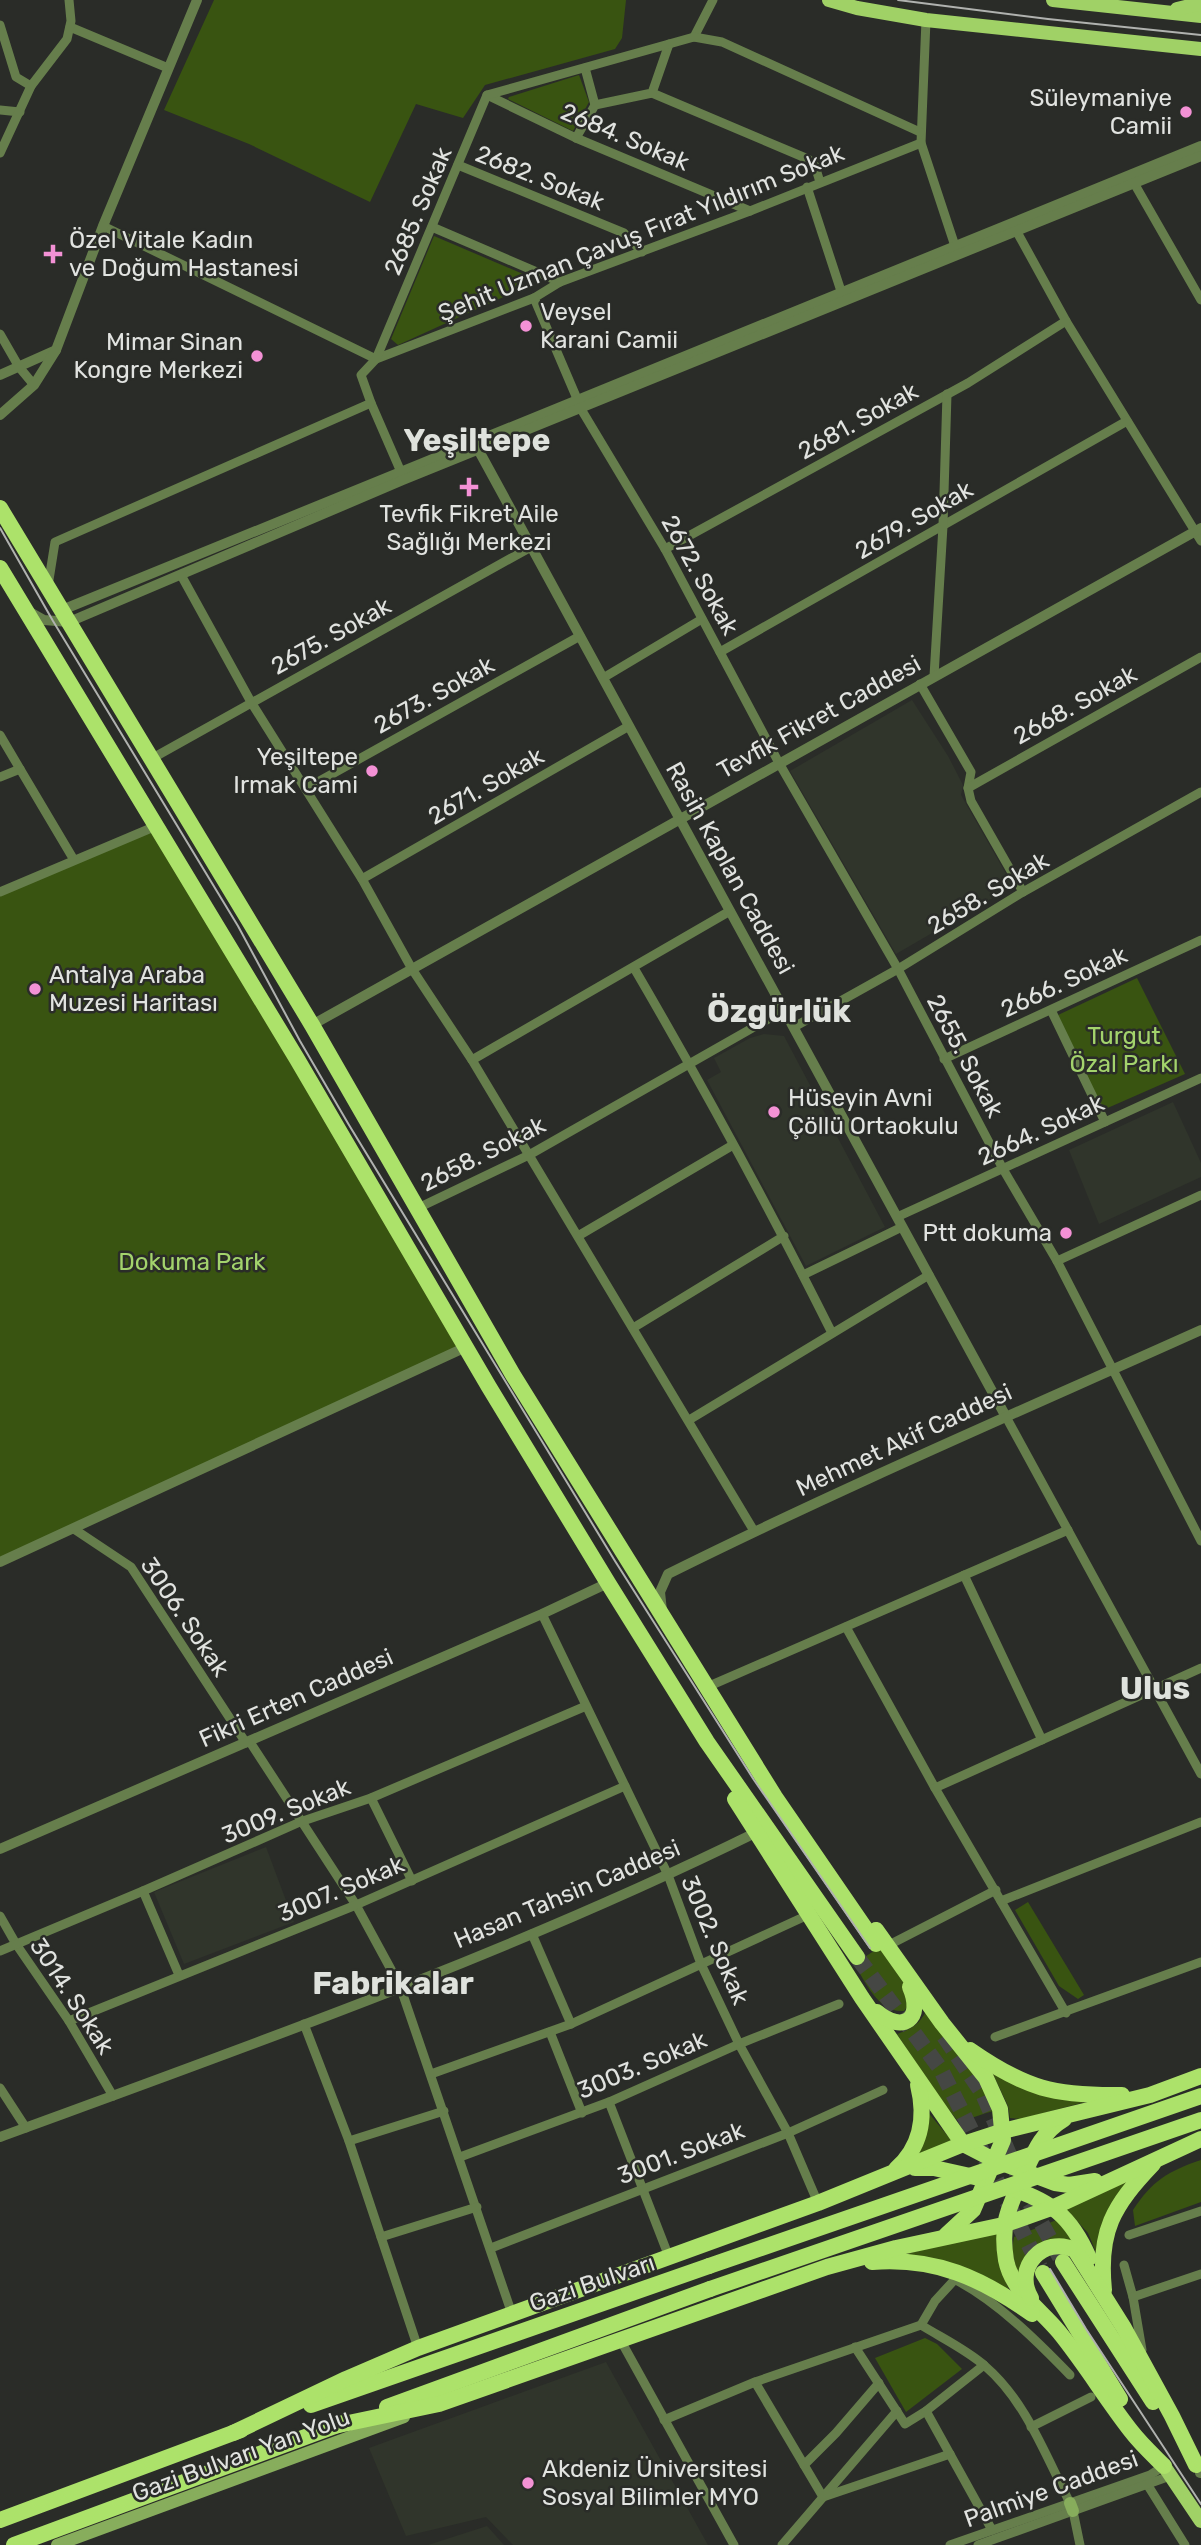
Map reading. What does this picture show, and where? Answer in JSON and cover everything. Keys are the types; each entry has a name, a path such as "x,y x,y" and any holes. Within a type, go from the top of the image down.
{"highway":[{"path":"0,508 312,1026 513,1375 663,1618 743,1743 779,1787 882,1945 901,1966 993,2090 1000,2109 1003,2140 973,2210 941,2239"},
{"path":"0,568 297,1059 608,1583 707,1742 857,1957"},
{"path":"297,1059 300,1041 312,1026"},
{"path":"707,1742 755,1833 862,1998 963,2144 995,2160 1055,2183 1069,2185 1122,2175"},
{"path":"862,1998 890,2023 901,2023 914,2015 916,2006 901,1966"},
{"path":"954,2038 997,2069 1029,2085 1056,2092 1091,2095 1150,2095"},
{"path":"889,2175 908,2158 923,2123 922,2104 913,2073"},
{"path":"233,2433 345,2379 418,2348 818,2203 963,2144 1003,2130 1150,2095 1201,2077"},
{"name":"Gazi Bulvarı","path":"0,2520 233,2433 1201,2096"},
{"path":"1072,2114 1050,2127 1037,2146 1016,2190 1003,2225 1006,2262 1014,2281 1060,2333 1132,2432 1167,2471"},
{"name":"Gazi Bulvarı","path":"14,2545 710,2289 1201,2120"},
{"path":"334,2426 439,2404 827,2267 1003,2225 1054,2207 1201,2139"},
{"path":"1104,2296 1102,2260 1111,2218 1121,2200 1161,2156"},
{"path":"905,2169 934,2168 960,2172 1016,2190 1054,2207 1079,2235 1104,2296"},
{"path":"1038,2308 1028,2291 1025,2274 1033,2257 1053,2246 1075,2250 1144,2366 1200,2469"},
{"path":"827,2267 904,2261 937,2266 1002,2292 1060,2333"},
{"path":"1063,2262 1200,2469"},
{"path":"1043,2273 1100,2368 1167,2471"}],"main road":[{"path":"829,0 857,8 926,20 1201,49"},
{"path":"1053,0 1201,16"},
{"path":"1159,11 1187,8 1201,0"},
{"name":"Gazi Bulvarı Yan Yolu","path":"57,2545 439,2404"},
{"path":"1167,2471 1201,2521"}],"street":[{"path":"0,153 31,86 67,39 70,27 69,0"},
{"path":"0,415 34,386 57,351 103,226 197,0"},
{"path":"694,37 713,0"},
{"path":"926,20 921,143 955,246"},
{"path":"0,25 16,77 31,86"},
{"path":"70,27 168,68"},
{"path":"487,95 694,37 722,42 920,132"},
{"path":"652,93 669,44"},
{"path":"576,138 595,105 585,68"},
{"path":"595,105 652,93 808,159 815,166 820,182"},
{"name":"2684. Sokak","path":"487,95 576,138 750,211"},
{"name":"2685. Sokak","path":"370,403 360,375 376,359 487,95"},
{"path":"0,110 20,112"},
{"name":"Şehit Uzman Çavuş Fırat Yıldırım Sokak","path":"376,359 534,298 560,282 921,143"},
{"path":"26,609 44,620 65,616 181,575 403,480 479,451 841,291 1201,146"},
{"path":"65,616 401,472 579,405 1017,232 1201,156"},
{"name":"2682. Sokak","path":"457,165 624,233 642,252"},
{"path":"1133,183 1201,300"},
{"path":"807,187 841,291"},
{"path":"103,226 376,359"},
{"path":"432,227 560,282"},
{"path":"1017,232 1066,321 1199,534"},
{"name":"2672. Sokak","path":"534,298 579,405 665,549 779,763"},
{"name":"2681. Sokak","path":"665,549 947,394 1066,321"},
{"path":"0,334 19,367 34,386"},
{"path":"0,375 57,351"},
{"path":"934,676 947,394"},
{"path":"48,586 55,542 370,403 401,472"},
{"name":"2679. Sokak","path":"720,652 1127,421"},
{"name":"Rasih Kaplan Caddesi","path":"479,451 1005,1415"},
{"name":"Tevfik Fikret Caddesi","path":"312,1026 934,676 1199,534"},
{"name":"2675. Sokak","path":"150,759 531,547"},
{"path":"181,575 251,702 307,788 412,969 472,1060 754,1531"},
{"path":"603,678 702,619"},
{"name":"2673. Sokak","path":"307,788 580,636"},
{"name":"2668. Sokak","path":"968,788 1201,657"},
{"path":"920,684 971,772 968,788 971,801 1023,892"},
{"name":"2671. Sokak","path":"362,879 629,726"},
{"path":"0,735 74,860"},
{"name":"2655. Sokak","path":"779,763 898,969 1003,1169 1057,1261 1201,1541"},
{"path":"0,777 20,769"},
{"name":"2658. Sokak","path":"794,1027 898,969 1023,892 1201,792"},
{"path":"0,892 156,826"},
{"path":"472,1060 730,911"},
{"name":"2666. Sokak","path":"944,1059 1201,940"},
{"path":"634,968 784,1236 832,1333"},
{"name":"2658. Sokak","path":"418,1208 529,1155 784,1010"},
{"path":"1051,1010 1105,1122"},
{"name":"2664. Sokak","path":"803,1275 1003,1169 1201,1078"},
{"path":"578,1236 733,1145"},
{"path":"1057,1261 1201,1195"},
{"path":"633,1328 784,1236"},
{"path":"688,1420 929,1275"},
{"name":"Mehmet Akif Caddesi","path":"663,1618 660,1592 668,1574 754,1531 1005,1415 1201,1330"},
{"path":"0,1562 466,1347"},
{"path":"1005,1415 1201,1774"},
{"name":"3006. Sokak","path":"74,1529 131,1567 356,1905 400,1986 512,2314"},
{"path":"707,1687 1068,1530"},
{"path":"964,1576 1041,1740"},
{"name":"Fikri Erten Caddesi","path":"0,1849 542,1615 608,1583"},
{"name":"3002. Sokak","path":"542,1615 668,1875 701,1964 739,2044 788,2133 818,2203"},
{"path":"846,1627 1066,2013"},
{"path":"936,1788 1201,1668"},
{"name":"3009. Sokak","path":"0,1951 143,1892 300,1822 372,1798 586,1706"},
{"name":"3007. Sokak","path":"69,2021 356,1905 625,1786"},
{"path":"372,1798 412,1881"},
{"path":"1001,1901 1201,1822"},
{"name":"Hasan Tahsin Caddesi","path":"0,2137 304,2024 532,1934 668,1875 755,1833"},
{"path":"882,1945 996,1889"},
{"path":"143,1892 179,1975"},
{"path":"431,2074 571,2024 808,1915"},
{"name":"3014. Sokak","path":"0,1916 69,2021 113,2096"},
{"path":"532,1934 571,2024"},
{"path":"995,2037 1201,1962"},
{"name":"3003. Sokak","path":"460,2157 582,2113 838,2004"},
{"path":"304,2024 349,2141 418,2348"},
{"path":"550,2032 582,2113"},
{"path":"0,2088 26,2128"},
{"name":"3001. Sokak","path":"491,2248 788,2133 883,2090"},
{"path":"609,2102 668,2257"},
{"path":"349,2141 444,2111"},
{"path":"381,2237 477,2207"},
{"path":"1129,2235 1201,2211"},
{"path":"1124,2265 1133,2297 1144,2366"},
{"path":"1133,2297 1201,2274"},
{"path":"664,2420 755,2382 922,2325 934,2301 958,2276 1034,2338 1070,2375"},
{"path":"922,2325 985,2365 1023,2411 1071,2507 1080,2545"},
{"path":"621,2341 734,2545"},
{"path":"855,2347 905,2424 985,2365"},
{"path":"755,2382 823,2497"},
{"path":"804,2465 879,2383"},
{"path":"1031,2427 1091,2397"},
{"path":"782,2545 897,2411"},
{"path":"926,2411 996,2538"},
{"path":"823,2497 950,2454"},
{"name":"Palmiye Caddesi","path":"1071,2507 1147,2484 1167,2471"},
{"name":"Palmiye Caddesi","path":"978,2545 1150,2475 1167,2471"},
{"path":"1147,2484 1185,2545"},
{"name":"Palmiye Caddesi","path":"950,2545 996,2538"}],"shaded area":[{"path":"912,700 948,756 963,785 961,795 1013,886 896,954 790,771"},
{"path":"764,1034 784,1036 885,1227 806,1266 707,1080 721,1072 714,1058 750,1038"},
{"path":"1173,1102 1201,1163 1201,1177 1099,1224 1069,1150"},
{"path":"266,1847 294,1922 184,1964 154,1892"},
{"name":"Akdeniz Üniversitesi Sosyal Bilimler MYO","path":"606,2362 708,2545 513,2545 486,2517 406,2536 369,2448"},
{"path":"487,2526 504,2545 428,2545"}],"green space":[{"path":"214,0 626,0 622,38 615,49 485,85 463,118 416,104 370,202 249,144 164,110"},
{"path":"579,75 589,102 573,131 508,99 509,97"},
{"path":"434,236 523,274 523,288 398,345 391,339"},
{"name":"Dokuma Park","path":"156,826 466,1347 0,1564 0,892"},
{"name":"Turgut Özal Parkı","path":"1137,978 1185,1074 1103,1110 1058,1015"},
{"path":"1028,1902 1084,1995 1078,1999 1059,1986 1015,1910"},
{"path":"883,1945 903,1976 910,2003 904,2011 887,2007 880,2002 854,1964"},
{"path":"927,2009 990,2098 994,2111 957,2120 897,2034 915,2025"},
{"path":"992,2072 1085,2102 1021,2119 1010,2118 1008,2106"},
{"path":"927,2111 952,2141 913,2159"},
{"path":"1201,2160 1201,2202 1135,2226 1133,2210 1154,2184 1179,2168"},
{"path":"1130,2179 1098,2257 1088,2233 1067,2210 1068,2205"},
{"path":"1059,2219 1078,2246 1058,2241 1018,2277 1012,2250 1014,2237"},
{"path":"994,2232 999,2234 1000,2265 1009,2290 906,2254"},
{"path":"925,2338 937,2344 962,2369 906,2412 875,2358"}],"tunnel":[{"path":"857,1957 940,2068 1040,2267"},
{"path":"944,2036 983,2094 1017,2173"},
{"path":"1030,2203 1060,2257"}],"tram line":[{"path":"898,0 1201,35"},
{"path":"0,528 53,621 238,926 349,1125 615,1561 754,1780 870,1948"},
{"path":"1050,2269 1086,2329 1201,2504"}],"place":[{"name":"Süleymaniye Camii","path":"1186,112"},
{"name":"Özel Vitale Kadın ve Doğum Hastanesi","path":"53,254"},
{"name":"Veysel Karani Camii","path":"526,326"},
{"name":"Mimar Sinan Kongre Merkezi","path":"257,356"},
{"name":"Tevfik Fikret Aile Sağlığı Merkezi","path":"469,487"},
{"name":"Yeşiltepe Irmak Cami","path":"372,771"},
{"name":"Antalya Araba Muzesi Haritası","path":"35,989"},
{"name":"Hüseyin Avni Çöllü Ortaokulu","path":"774,1112"},
{"name":"Ptt dokuma","path":"1066,1233"},
{"name":"Akdeniz Üniversitesi Sosyal Bilimler MYO","path":"528,2483"}],"district":[{"name":"Yeşiltepe","path":"477,440"},
{"name":"Özgürlük","path":"779,1011"},
{"name":"Ulus","path":"1155,1688"},
{"name":"Fabrikalar","path":"393,1983"}]}
